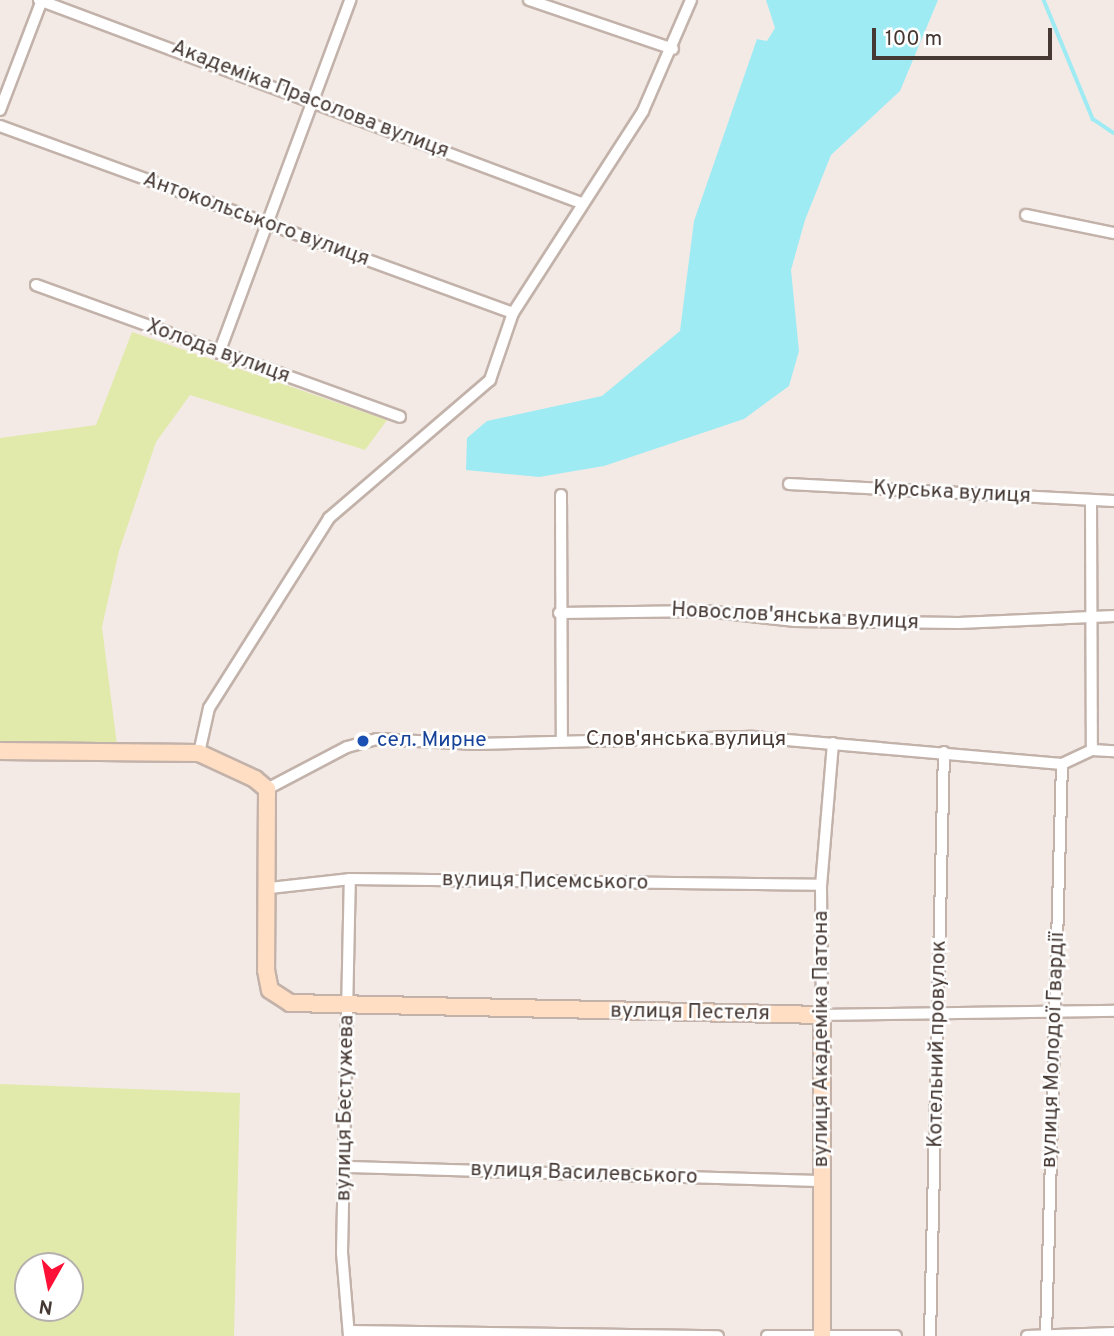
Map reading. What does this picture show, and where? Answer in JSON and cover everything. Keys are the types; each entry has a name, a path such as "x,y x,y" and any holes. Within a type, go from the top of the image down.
{"street":[{"path":"0,110 41,0"},
{"name":"Академіка Прасолова вулиця","path":"41,0 315,100 581,203"},
{"path":"219,353 350,0"},
{"path":"529,0 673,49"},
{"path":"199,753 209,708 329,518 357,488 455,416 490,380 513,313 581,203 643,111 673,49 691,0"},
{"name":"Антокольського вулиця","path":"0,126 513,313"},
{"path":"1026,215 1114,233"},
{"name":"Холода вулиця","path":"36,285 400,417"},
{"name":"Курська вулиця","path":"789,484 1114,501"},
{"path":"561,495 559,613 562,741"},
{"path":"1091,500 1092,750"},
{"name":"Новослов'янська вулиця","path":"559,613 705,611 795,621 959,623 1114,616"},
{"name":"Слов'янська вулиця","path":"267,789 362,741 753,737 1062,764"},
{"name":"вулиця Академіка Патона","path":"822,1335 821,885 833,743"},
{"path":"1062,764 1092,750 1114,751"},
{"path":"0,751 199,753 238,766 267,789 270,888"},
{"name":"Котельний провулок","path":"930,1336 940,1018 944,752"},
{"name":"вулиця Молодої Гвардії","path":"1046,1334 1062,764"},
{"name":"вулиця Писемського","path":"270,888 350,879 821,885"},
{"name":"вулиця Бестужева","path":"349,1333 342,1252 346,1167 350,879"},
{"name":"вулиця Пестеля","path":"270,888 270,990 290,1003 348,1007 940,1018 1114,1011"},
{"name":"вулиця Василевського","path":"346,1167 822,1181"},
{"path":"349,1333 718,1336"},
{"path":"1027,1336 1114,1333"},
{"path":"767,1336 896,1336"}],"green space":[{"path":"132,332 387,420 365,450 190,395 156,442 119,551 102,627 117,745 0,744 0,438 96,425"},
{"path":"0,1084 240,1093 234,1336 0,1336"}],"water":[{"path":"766,0 938,0 900,91 831,155 805,220 791,270 799,351 789,386 744,419 604,466 539,477 466,470 467,438 487,421 602,396 680,331 694,221 757,39 767,41 775,28"}],"waterway":[{"path":"1044,0 1093,119 1114,133"}],"place":[{"name":"сел. Мирне","path":"363,741"}]}
